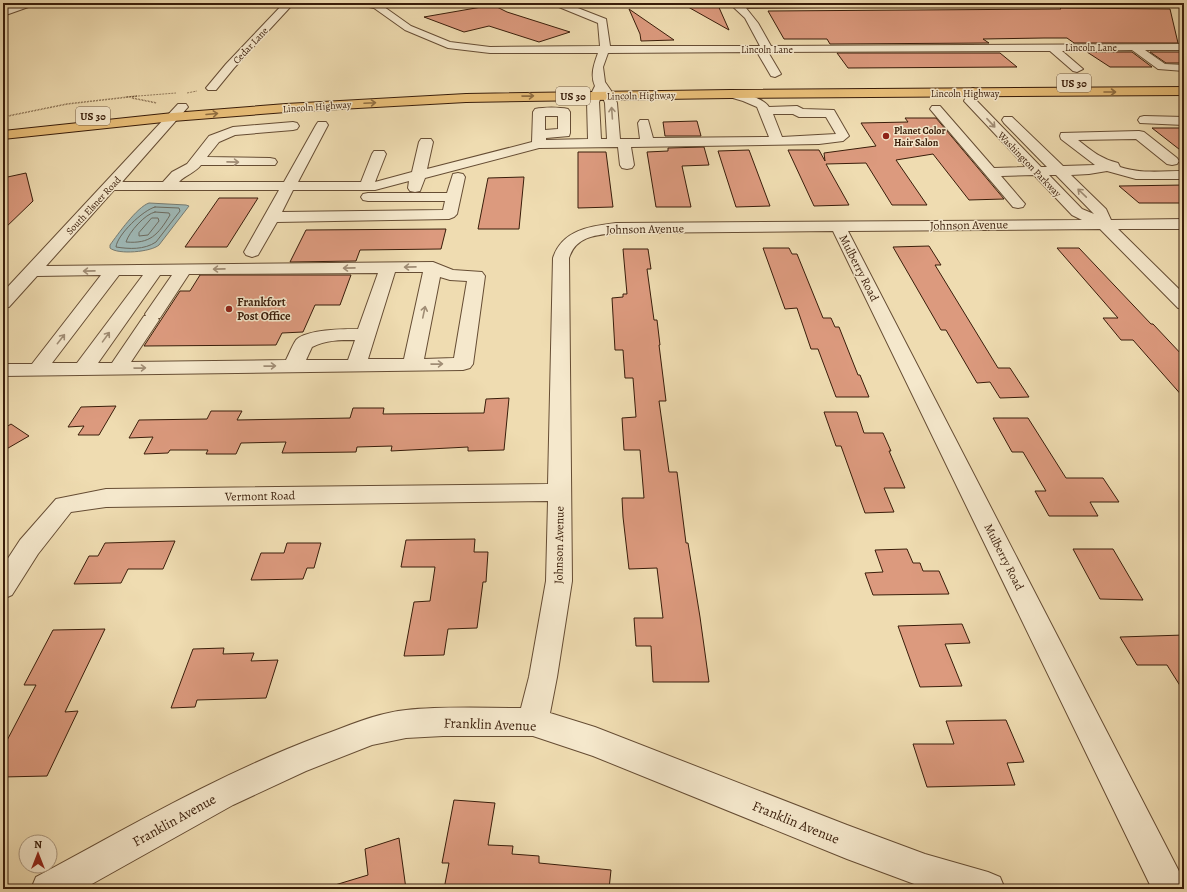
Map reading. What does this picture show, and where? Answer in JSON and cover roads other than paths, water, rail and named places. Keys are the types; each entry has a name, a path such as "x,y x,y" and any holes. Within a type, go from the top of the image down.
{"main road":[{"name":"Lincoln Highway","path":"602,92 780,94 1184,82"},
{"name":"Lincoln Highway","path":"3,126 178,112 602,92 968,88 1184,91"},
{"name":"Lincoln Highway","path":"3,135 178,112"}],"street":[{"path":"3,13 31,3"},
{"name":"Cedar Lane","path":"212,88 230,66 289,3"},
{"name":"Lincoln Lane","path":"362,3 376,6 408,28 448,45 469,49 507,51 1184,46"},
{"path":"557,3 603,21 606,44 598,67 602,92 611,103 619,142 627,165"},
{"path":"567,7 581,3"},
{"path":"736,4 911,3"},
{"path":"736,4 755,25 775,74"},
{"path":"436,49 448,45"},
{"path":"1052,47 1077,69"},
{"path":"1134,47 1162,67 1179,68"},
{"name":"Washington Parkway","path":"968,88 989,101 1101,212 1104,224"},
{"name":"Washington Parkway","path":"968,88 970,102 1037,172 1077,212 1104,224 1184,304"},
{"path":"595,143 593,102 602,92"},
{"path":"730,94 747,98 764,108 797,110 812,140"},
{"path":"764,108 780,94"},
{"path":"764,108 777,140"},
{"path":"936,109 1018,204"},
{"name":"South Elsner Road","path":"3,303 178,112"},
{"path":"286,192 391,183 420,171 539,139 595,143 812,140 838,138 843,136 830,113 799,113"},
{"path":"1144,120 1184,121"},
{"path":"644,123 648,142"},
{"path":"252,252 322,125"},
{"path":"166,187 177,175 192,167 214,138 233,131 294,126"},
{"path":"1178,160 1157,149 1139,135 1066,136 1091,157 1109,167 1130,174 1184,175"},
{"path":"413,197 426,142"},
{"path":"1082,149 1104,149"},
{"path":"990,172 1059,172 1089,170 1109,167 1126,162 1134,155 1157,149"},
{"path":"366,186 379,154"},
{"path":"1149,161 1178,160"},
{"path":"196,162 270,162 255,187"},
{"path":"296,173 371,172"},
{"path":"272,217 449,214 458,177"},
{"path":"111,186 255,187 286,192 453,197"},
{"name":"Johnson Avenue","path":"533,722 543,677 559,581 561,258 564,248 570,241 586,233 610,229 1184,224"},
{"name":"Mulberry Road","path":"838,226 1170,889"},
{"path":"356,365 388,267"},
{"path":"3,370 463,364 476,276 450,275 433,267 33,271"},
{"path":"413,364 433,267"},
{"path":"37,370 114,270"},
{"path":"83,369 155,270"},
{"path":"117,369 184,270"},
{"path":"293,366 304,343 316,337 323,335 366,335"},
{"name":"Vermont Road","path":"3,588 29,547 64,505 106,498 560,492"},
{"name":"Franklin Avenue","path":"48,889 222,794 302,757 372,731 406,724 442,722 533,722 595,742 847,842 925,871 988,889"}],"water":[{"path":"149,203 189,206 159,245 134,252 114,250 110,248 110,245 128,221"}],"place":[{"name":"Planet Color Hair Salon","path":"886,136"},
{"name":"Frankfort Post Office","path":"229,309"}]}
